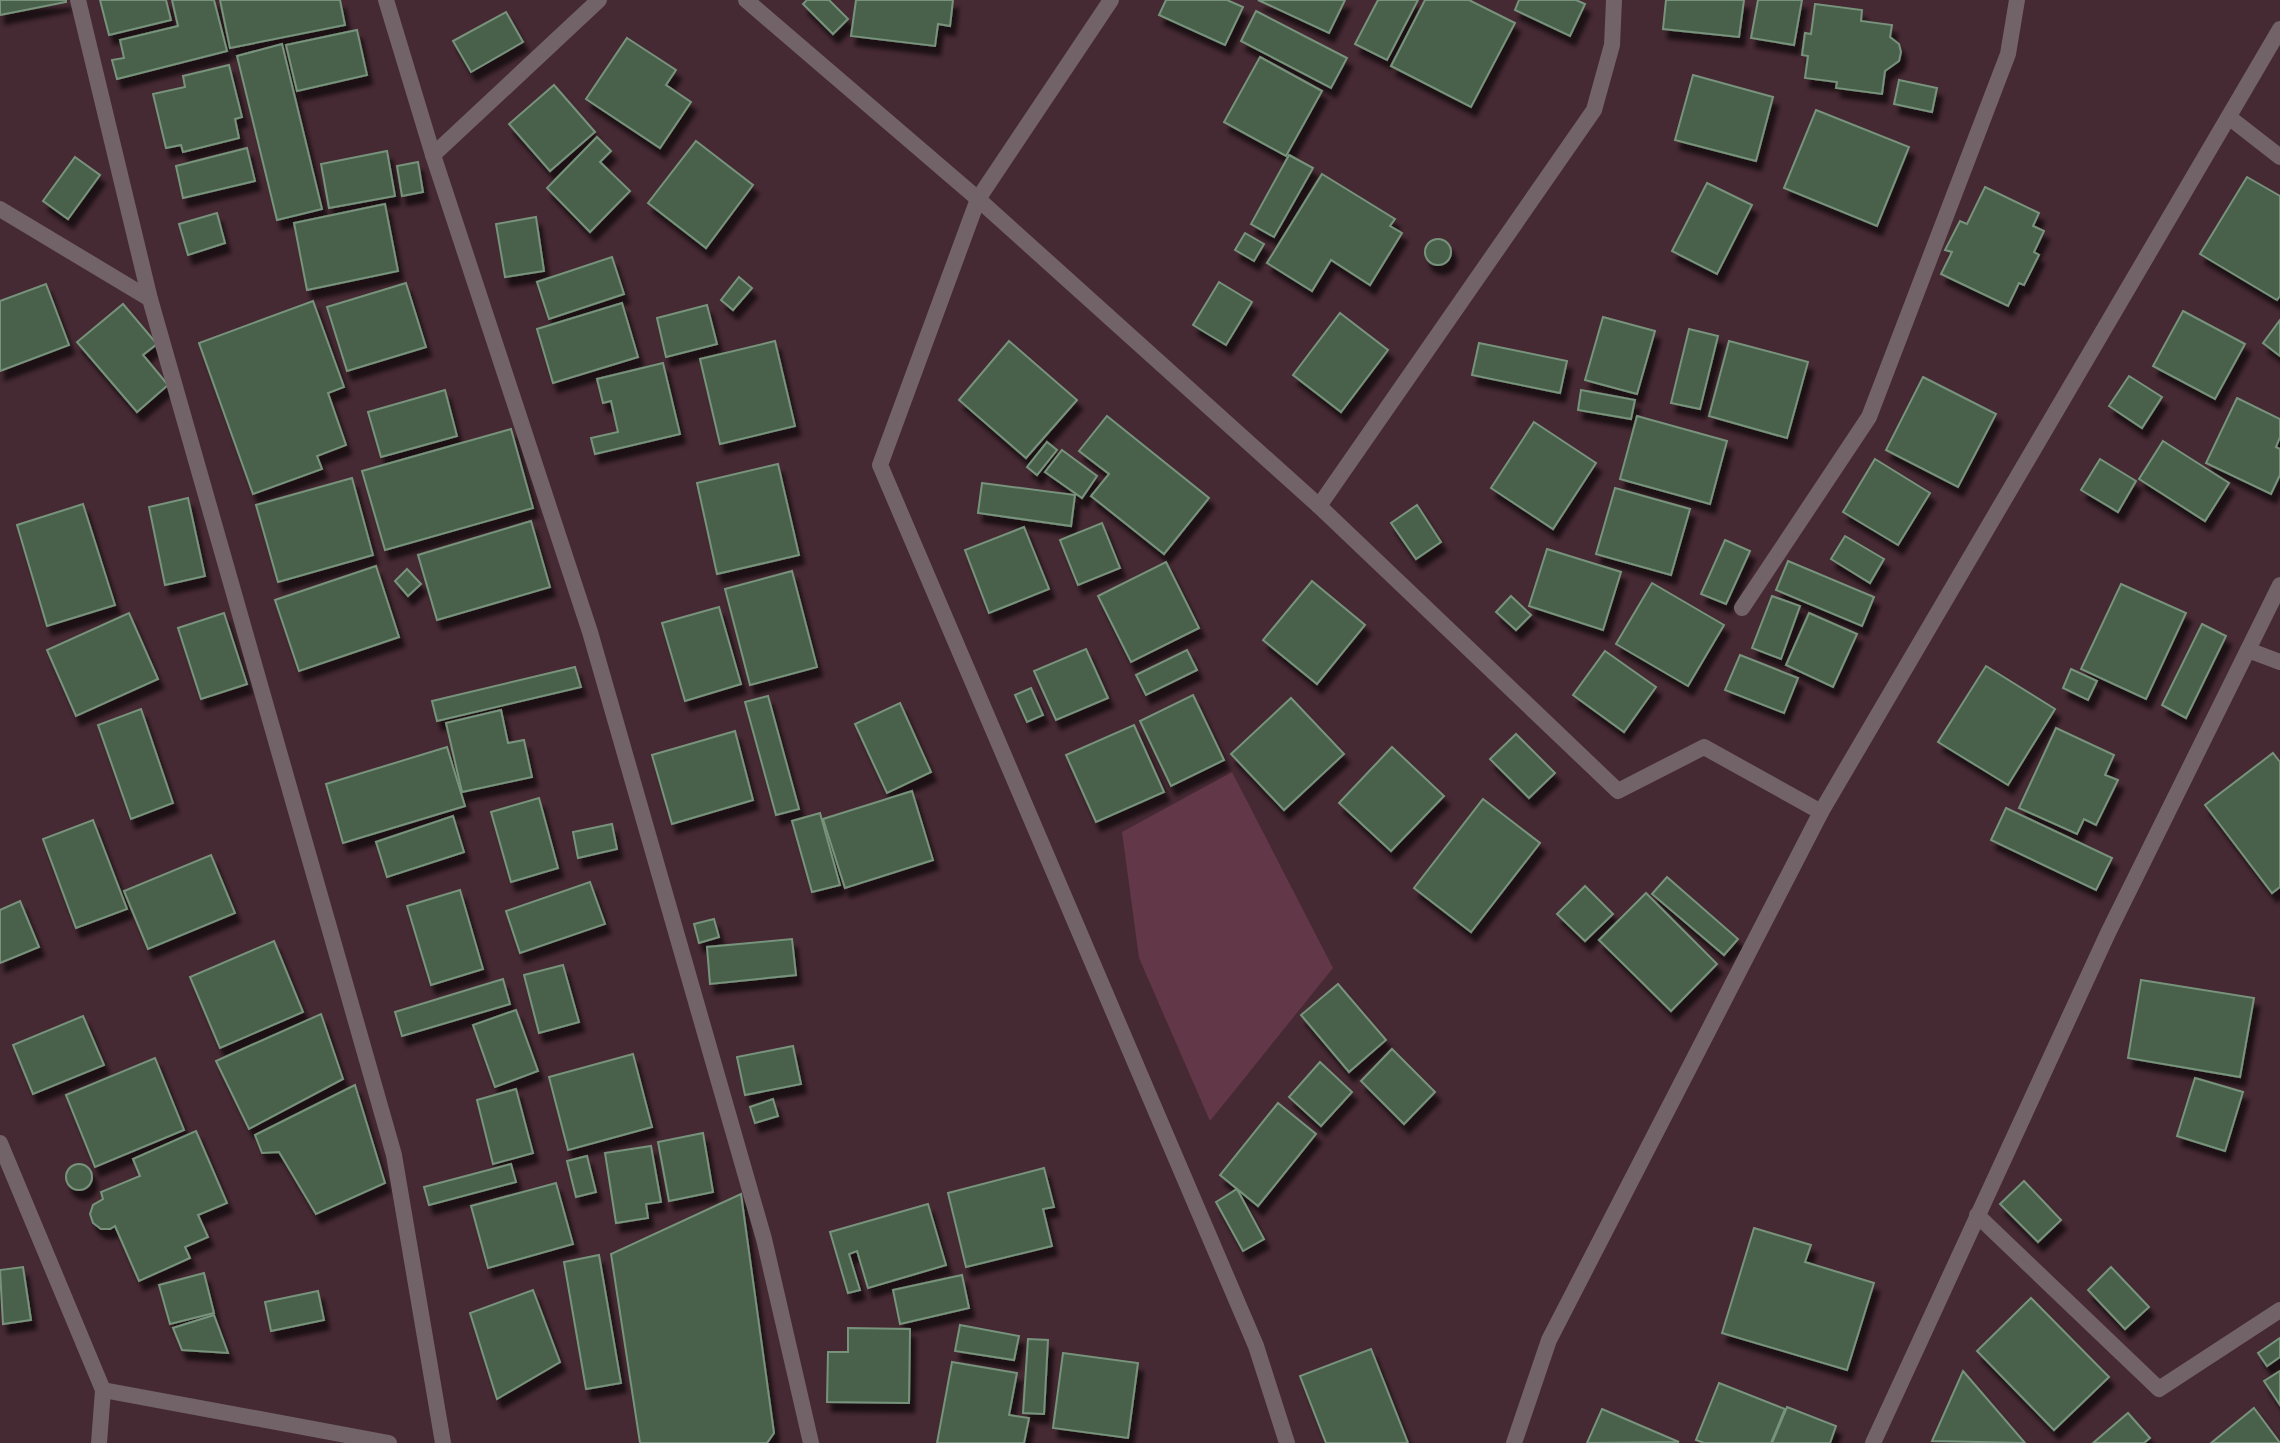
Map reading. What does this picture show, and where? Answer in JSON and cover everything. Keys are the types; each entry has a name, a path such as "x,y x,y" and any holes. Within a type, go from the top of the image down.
{"street":[{"path":"78,0 150,299 394,1155 443,1443"},
{"path":"386,0 433,155 590,632 764,1239 811,1443"},
{"path":"433,155 599,0"},
{"path":"746,0 978,199 1319,506 1618,791 1704,747 1821,812"},
{"path":"1111,0 978,199 880,465 1256,1346 1287,1443"},
{"path":"1319,506 1594,110 1612,45 1614,0"},
{"path":"1742,608 1869,417 2008,54 2017,0"},
{"path":"1514,1443 1549,1340 1821,812 2280,29"},
{"path":"2230,118 2280,157"},
{"path":"0,209 150,299"},
{"path":"1873,1443 2108,933 2280,585"},
{"path":"2248,650 2280,662"},
{"path":"0,1143 103,1390 99,1443"},
{"path":"1977,1215 2159,1389 2280,1310"},
{"path":"103,1390 389,1443"}],"shaded area":[{"path":"1232,772 1333,968 1210,1121 1139,958 1122,832"}],"building":[{"path":"0,0 66,0 66,2 0,15"},
{"path":"100,0 166,0 171,20 109,35"},
{"path":"172,0 214,0 227,51 117,79 112,60 124,58 120,40 178,26"},
{"path":"220,0 340,0 345,25 230,48"},
{"path":"807,0 829,0 848,19 833,34 803,4"},
{"path":"856,0 953,0 950,26 938,24 935,46 851,36"},
{"path":"1166,0 1227,0 1243,7 1225,45 1159,15"},
{"path":"1258,0 1345,0 1329,33"},
{"path":"1378,0 1418,0 1387,60 1355,44"},
{"path":"1425,0 1469,0 1515,23 1471,107 1391,66"},
{"path":"1519,0 1576,0 1585,4 1570,36 1515,10"},
{"path":"1666,0 1744,0 1739,37 1663,29"},
{"path":"1758,0 1802,0 1794,45 1751,38"},
{"path":"1815,4 1862,10 1861,21 1892,25 1890,37 1899,44 1901,52 1899,61 1885,71 1882,94 1836,88 1837,82 1805,78 1808,56 1802,55 1805,33 1811,34"},
{"path":"1256,11 1347,58 1331,88 1241,41"},
{"path":"506,12 523,42 471,72 453,41"},
{"path":"357,30 367,75 297,91 286,45"},
{"path":"627,38 676,70 666,85 691,102 660,148 586,99"},
{"path":"282,44 322,209 277,220 237,56"},
{"path":"1260,57 1322,91 1286,156 1224,122"},
{"path":"229,65 242,117 235,119 239,138 183,152 181,145 166,148 153,94 185,87 183,76"},
{"path":"1693,75 1773,97 1756,161 1675,140"},
{"path":"1899,80 1937,88 1932,112 1894,104"},
{"path":"554,85 595,132 550,171 509,124"},
{"path":"1816,110 1909,147 1877,226 1784,188"},
{"path":"597,137 611,151 600,162 630,191 590,232 547,188"},
{"path":"696,141 753,185 706,248 648,203"},
{"path":"247,148 255,181 183,198 176,166"},
{"path":"387,151 395,196 329,208 321,164"},
{"path":"1289,155 1313,168 1274,237 1251,224"},
{"path":"75,157 100,175 68,219 43,201"},
{"path":"418,162 423,192 402,196 397,166"},
{"path":"1322,174 1395,219 1390,226 1402,233 1370,285 1331,260 1312,291 1267,263"},
{"path":"2247,177 2280,196 2280,296 2277,300 2200,254"},
{"path":"1707,183 1752,205 1717,274 1672,251"},
{"path":"1985,187 2039,213 2033,226 2044,231 2034,252 2039,255 2024,285 2019,283 2008,306 1941,274 1952,252 1945,250 1960,221 1967,224"},
{"path":"385,204 398,271 307,290 294,223"},
{"path":"217,213 225,243 188,255 179,224"},
{"path":"536,217 544,271 505,277 496,224"},
{"path":"1245,233 1264,244 1254,261 1235,250"},
{"path":"1438,239 1447,243 1451,252 1447,261 1438,265 1429,261 1425,252 1429,243"},
{"path":"612,257 624,294 549,319 537,282"},
{"path":"739,277 752,288 733,310 721,300"},
{"path":"1219,282 1252,302 1226,345 1193,325"},
{"path":"406,283 426,347 347,371 327,307"},
{"path":"46,284 69,345 0,371 0,301"},
{"path":"313,301 344,387 328,393 346,445 317,456 322,469 253,494 199,343"},
{"path":"622,303 638,357 553,383 537,329"},
{"path":"123,304 157,344 143,355 168,385 137,412 77,342"},
{"path":"707,305 717,344 666,357 657,318"},
{"path":"2183,311 2245,344 2215,399 2153,366"},
{"path":"1340,313 1388,350 1341,412 1293,375"},
{"path":"1603,317 1655,331 1637,394 1585,380"},
{"path":"2280,320 2280,356 2263,343"},
{"path":"1689,329 1718,336 1700,409 1671,403"},
{"path":"775,341 795,426 720,444 700,359"},
{"path":"1009,341 1077,400 1026,458 959,400"},
{"path":"1729,341 1808,362 1787,438 1709,416"},
{"path":"1479,343 1567,361 1560,393 1472,375"},
{"path":"663,363 680,434 595,454 591,438 618,432 611,401 603,403 597,379"},
{"path":"2129,376 2162,397 2142,428 2109,406"},
{"path":"1923,377 1996,414 1958,487 1886,450"},
{"path":"445,390 457,436 381,457 368,412"},
{"path":"1581,390 1635,400 1631,419 1578,410"},
{"path":"2237,398 2280,419 2280,437 2276,447 2280,449 2280,475 2271,494 2206,463"},
{"path":"1107,416 1209,498 1164,554 1091,496 1109,474 1079,451"},
{"path":"1637,416 1727,441 1710,504 1620,479"},
{"path":"1534,422 1596,463 1553,529 1491,488"},
{"path":"511,429 533,508 385,550 362,471"},
{"path":"2163,441 2229,483 2205,521 2139,479"},
{"path":"1047,442 1057,450 1037,475 1027,467"},
{"path":"1062,450 1097,476 1082,498 1045,472"},
{"path":"1875,459 1930,493 1898,545 1843,512"},
{"path":"2100,459 2136,481 2118,512 2081,490"},
{"path":"778,464 799,555 717,574 697,483"},
{"path":"352,478 373,555 278,582 256,505"},
{"path":"982,483 1075,495 1071,526 978,513"},
{"path":"1615,488 1690,509 1671,575 1596,554"},
{"path":"188,498 205,576 165,585 149,507"},
{"path":"83,504 115,605 47,626 17,525"},
{"path":"1417,505 1441,542 1416,559 1391,523"},
{"path":"531,521 550,587 437,620 418,555"},
{"path":"1102,523 1120,568 1078,585 1060,540"},
{"path":"1024,527 1049,589 989,613 965,550"},
{"path":"1845,536 1884,559 1870,583 1831,559"},
{"path":"1725,540 1750,551 1726,604 1701,594"},
{"path":"1547,549 1621,572 1603,630 1529,606"},
{"path":"1788,561 1874,597 1862,626 1776,590"},
{"path":"1166,562 1199,628 1131,662 1098,596"},
{"path":"376,566 399,637 299,671 275,600"},
{"path":"407,569 421,584 408,596 395,581"},
{"path":"792,571 817,667 750,685 725,589"},
{"path":"1312,581 1365,625 1317,684 1263,640"},
{"path":"1652,583 1724,625 1688,686 1616,644"},
{"path":"2121,584 2186,613 2146,699 2081,669"},
{"path":"1511,596 1531,615 1516,630 1496,612"},
{"path":"1772,596 1800,606 1781,659 1752,648"},
{"path":"719,607 741,684 685,701 662,623"},
{"path":"129,613 158,679 76,716 47,650"},
{"path":"224,613 247,684 201,699 178,628"},
{"path":"1809,613 1857,634 1833,687 1786,665"},
{"path":"2202,624 2226,636 2186,718 2162,705"},
{"path":"1086,649 1108,698 1056,720 1034,671"},
{"path":"1187,650 1197,670 1146,695 1136,675"},
{"path":"1605,651 1656,687 1624,732 1573,695"},
{"path":"1740,655 1798,678 1784,713 1725,690"},
{"path":"1986,666 2055,709 2008,785 1938,742"},
{"path":"575,667 581,687 437,721 432,701"},
{"path":"2071,669 2097,681 2088,700 2063,688"},
{"path":"1031,688 1043,715 1027,722 1015,695"},
{"path":"1193,695 1224,760 1171,786 1140,721"},
{"path":"768,696 799,809 776,815 745,702"},
{"path":"1291,698 1344,754 1284,810 1231,754"},
{"path":"900,703 931,772 887,793 855,724"},
{"path":"141,709 173,803 131,819 98,725"},
{"path":"501,710 508,743 524,740 532,777 462,792 446,723"},
{"path":"1134,725 1164,792 1096,822 1066,755"},
{"path":"2056,728 2114,755 2105,775 2118,780 2096,825 2084,819 2077,834 2019,808"},
{"path":"735,731 753,800 672,824 652,755"},
{"path":"1516,734 1555,773 1529,798 1490,759"},
{"path":"447,747 465,806 343,843 326,784"},
{"path":"1392,747 1444,796 1391,851 1339,803"},
{"path":"2273,753 2280,762 2280,887 2272,893 2205,805"},
{"path":"912,791 933,860 845,888 823,819"},
{"path":"539,798 558,868 511,882 491,812"},
{"path":"1483,799 1540,843 1471,932 1414,888"},
{"path":"2006,808 2112,858 2096,890 1991,840"},
{"path":"820,813 840,885 812,892 792,821"},
{"path":"453,816 464,852 387,877 376,842"},
{"path":"93,820 127,909 76,928 43,839"},
{"path":"612,824 617,849 578,858 573,832"},
{"path":"211,855 235,913 148,949 124,891"},
{"path":"1667,877 1738,939 1724,955 1652,894"},
{"path":"590,882 605,924 520,953 506,911"},
{"path":"1585,886 1613,914 1585,941 1557,914"},
{"path":"460,890 483,969 431,985 407,906"},
{"path":"1646,893 1717,964 1671,1011 1599,940"},
{"path":"20,901 39,947 0,963 0,910"},
{"path":"714,919 719,937 699,943 694,924"},
{"path":"792,939 796,975 710,984 707,947"},
{"path":"274,941 303,1012 220,1048 190,977"},
{"path":"563,965 579,1022 539,1033 524,975"},
{"path":"503,979 510,1004 402,1036 395,1012"},
{"path":"2141,980 2254,998 2240,1077 2128,1058"},
{"path":"1338,984 1386,1040 1349,1072 1301,1015"},
{"path":"516,1010 538,1071 495,1087 473,1025"},
{"path":"321,1014 343,1079 249,1129 216,1061"},
{"path":"83,1016 104,1065 33,1094 13,1045"},
{"path":"793,1046 801,1084 745,1095 737,1057"},
{"path":"1392,1049 1435,1092 1404,1124 1361,1081"},
{"path":"633,1054 652,1127 568,1150 549,1077"},
{"path":"155,1058 184,1130 95,1167 66,1095"},
{"path":"1320,1062 1352,1092 1321,1126 1289,1097"},
{"path":"2195,1078 2243,1092 2225,1151 2177,1136"},
{"path":"355,1085 385,1183 316,1214 279,1152 262,1153 255,1135"},
{"path":"516,1089 533,1153 493,1164 477,1100"},
{"path":"773,1099 778,1116 755,1123 750,1107"},
{"path":"1278,1103 1316,1134 1258,1206 1220,1175"},
{"path":"196,1131 227,1203 198,1215 208,1237 185,1247 190,1258 139,1281 115,1226 101,1229 93,1223 90,1214 93,1205 103,1199 101,1192 140,1176 133,1159"},
{"path":"703,1133 713,1192 669,1201 658,1142"},
{"path":"651,1146 661,1202 646,1204 648,1218 616,1223 605,1153"},
{"path":"587,1156 596,1192 576,1197 567,1161"},
{"path":"79,1164 88,1168 92,1177 88,1186 79,1190 70,1186 66,1177 70,1168"},
{"path":"511,1164 516,1182 429,1205 424,1187"},
{"path":"1044,1168 1054,1207 1043,1209 1052,1246 966,1267 948,1193"},
{"path":"2024,1181 2061,1220 2038,1242 2000,1204"},
{"path":"556,1183 573,1244 488,1268 471,1206"},
{"path":"1237,1189 1264,1239 1243,1251 1216,1202"},
{"path":"741,1194 774,1433 767,1443 640,1443 611,1254"},
{"path":"928,1204 946,1265 868,1288 857,1251 849,1254 860,1290 848,1293 830,1232"},
{"path":"1754,1228 1811,1245 1805,1262 1874,1283 1847,1370 1722,1333"},
{"path":"599,1255 621,1383 586,1389 564,1262"},
{"path":"23,1267 31,1320 3,1324 0,1270"},
{"path":"2111,1267 2149,1307 2125,1329 2088,1290"},
{"path":"204,1273 214,1313 170,1324 159,1285"},
{"path":"962,1275 969,1308 900,1324 893,1290"},
{"path":"533,1290 560,1362 497,1399 470,1313"},
{"path":"318,1291 324,1320 271,1331 265,1302"},
{"path":"2031,1298 2109,1377 2054,1430 1977,1351"},
{"path":"214,1315 228,1353 182,1350 173,1328"},
{"path":"960,1325 1019,1336 1014,1360 955,1351"},
{"path":"848,1328 910,1329 909,1403 827,1402 828,1352 848,1352"},
{"path":"2280,1338 2280,1357 2267,1366 2258,1353"},
{"path":"1028,1339 1048,1340 1044,1414 1023,1413"},
{"path":"1371,1349 1408,1443 1326,1443 1300,1376"},
{"path":"1063,1353 1138,1363 1128,1438 1053,1428"},
{"path":"952,1362 1017,1373 1009,1415 1029,1418 1024,1443 937,1443"},
{"path":"1963,1371 2025,1443 1932,1441"},
{"path":"2280,1371 2280,1405 2264,1381"},
{"path":"1719,1383 1785,1409 1771,1443 1704,1443 1696,1440"},
{"path":"1787,1407 1836,1426 1830,1443 1772,1443"},
{"path":"2254,1408 2280,1443 2211,1443"},
{"path":"1602,1409 1679,1442 1587,1443"},
{"path":"2128,1413 2150,1438 2144,1443 2093,1443"}]}
